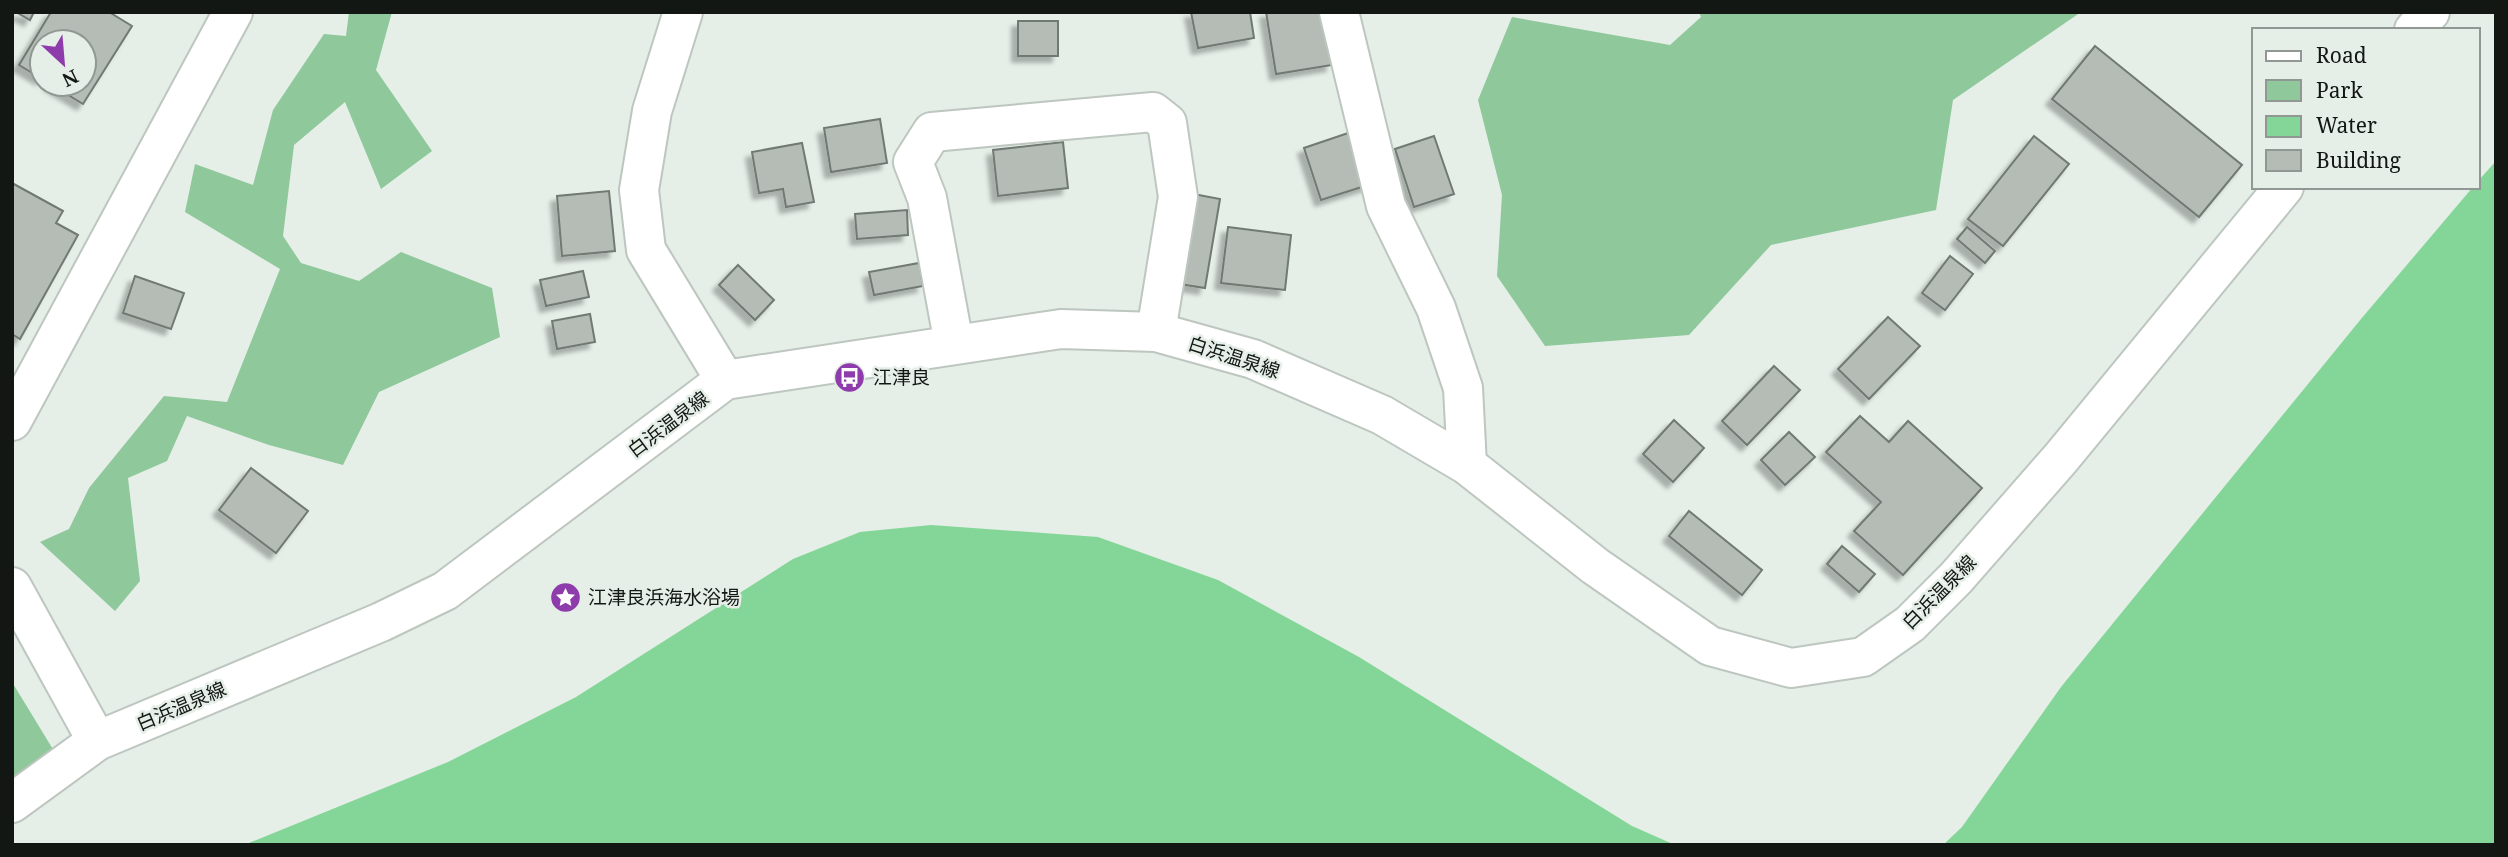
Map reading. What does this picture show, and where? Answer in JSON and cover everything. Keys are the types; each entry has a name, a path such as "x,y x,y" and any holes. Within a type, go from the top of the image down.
{"main road":[{"path":"12,421 233,12"},
{"path":"683,12 652,111 639,190 646,250 725,380"},
{"path":"1339,12 1386,206 1436,307 1463,388 1467,465"},
{"path":"2416,28 2430,12"},
{"path":"954,344 928,198 913,162 932,132 1153,112 1167,123 1178,197 1156,332"},
{"name":"白浜温泉線","path":"12,803 97,741 381,622 445,591 725,380 1061,329 1156,332 1253,359 1382,415 1467,465 1595,566 1710,646 1791,668 1863,657 1910,624 1956,578 2061,458 2282,189"},
{"path":"12,587 97,741"}],"green space":[{"path":"349,12 392,12 376,70 432,151 381,189 345,102 294,145 283,236 301,263 359,281 401,252 492,288 500,337 379,392 343,465 269,445 187,416 167,461 128,478 140,581 115,611 40,542 69,529 89,488 164,396 227,402 280,269 185,212 195,164 253,185 273,110 324,34 346,36"},
{"path":"1699,12 2081,12 1953,100 1936,210 1771,245 1689,335 1545,346 1497,276 1502,195 1478,100 1512,17 1670,45 1701,17"},
{"path":"12,682 54,751 12,786"}],"water":[{"path":"2496,161 2496,845 1943,845 1962,827 2061,687 2361,319 2471,189 2480,189 2480,179"},
{"path":"931,525 1098,537 1218,580 1359,657 1632,826 1675,845 244,845 448,762 576,697 793,559 860,532"}],"building":[{"path":"16,12 34,12 30,20"},
{"path":"51,12 109,12 132,26 98,80 98,28 41,28"},
{"path":"1191,12 1250,12 1254,38 1198,48"},
{"path":"1266,12 1322,12 1332,65 1276,74"},
{"path":"1018,21 1058,21 1058,56 1018,56"},
{"path":"2095,46 2242,165 2199,217 2052,99"},
{"path":"28,50 28,70 19,65"},
{"path":"73,98 87,98 83,104"},
{"path":"880,119 887,163 831,172 824,128"},
{"path":"1354,131 1371,184 1321,200 1304,148"},
{"path":"1434,136 1454,194 1414,207 1395,149"},
{"path":"2034,136 2069,164 2003,246 1968,219"},
{"path":"1063,142 1068,188 998,196 993,150"},
{"path":"802,143 814,202 786,207 783,189 759,193 752,152"},
{"path":"12,183 63,211 56,223 78,235 20,339 12,334"},
{"path":"609,191 615,251 562,256 557,196"},
{"path":"1188,193 1220,199 1205,288 1173,283"},
{"path":"907,210 908,235 857,239 855,214"},
{"path":"1228,227 1291,235 1285,290 1221,283"},
{"path":"1967,227 1995,251 1985,263 1957,239"},
{"path":"1950,256 1973,274 1945,310 1922,293"},
{"path":"919,263 923,286 874,295 869,272"},
{"path":"738,265 774,300 755,320 719,285"},
{"path":"583,271 589,297 546,306 540,280"},
{"path":"135,276 184,293 171,329 123,313"},
{"path":"590,314 595,342 557,349 552,321"},
{"path":"1888,317 1920,346 1869,399 1838,369"},
{"path":"1774,366 1800,390 1747,445 1722,421"},
{"path":"1860,416 1889,442 1908,421 1982,488 1903,575 1854,531 1881,502 1826,452"},
{"path":"1674,420 1704,448 1673,482 1643,454"},
{"path":"1789,432 1815,457 1785,485 1761,460"},
{"path":"251,468 308,511 276,553 219,510"},
{"path":"1689,511 1762,570 1742,595 1669,536"},
{"path":"1842,546 1875,574 1859,592 1827,564"}],"place":[{"name":"江津良","path":"850,377"},
{"name":"江津良浜海水浴場","path":"565,597"}]}
